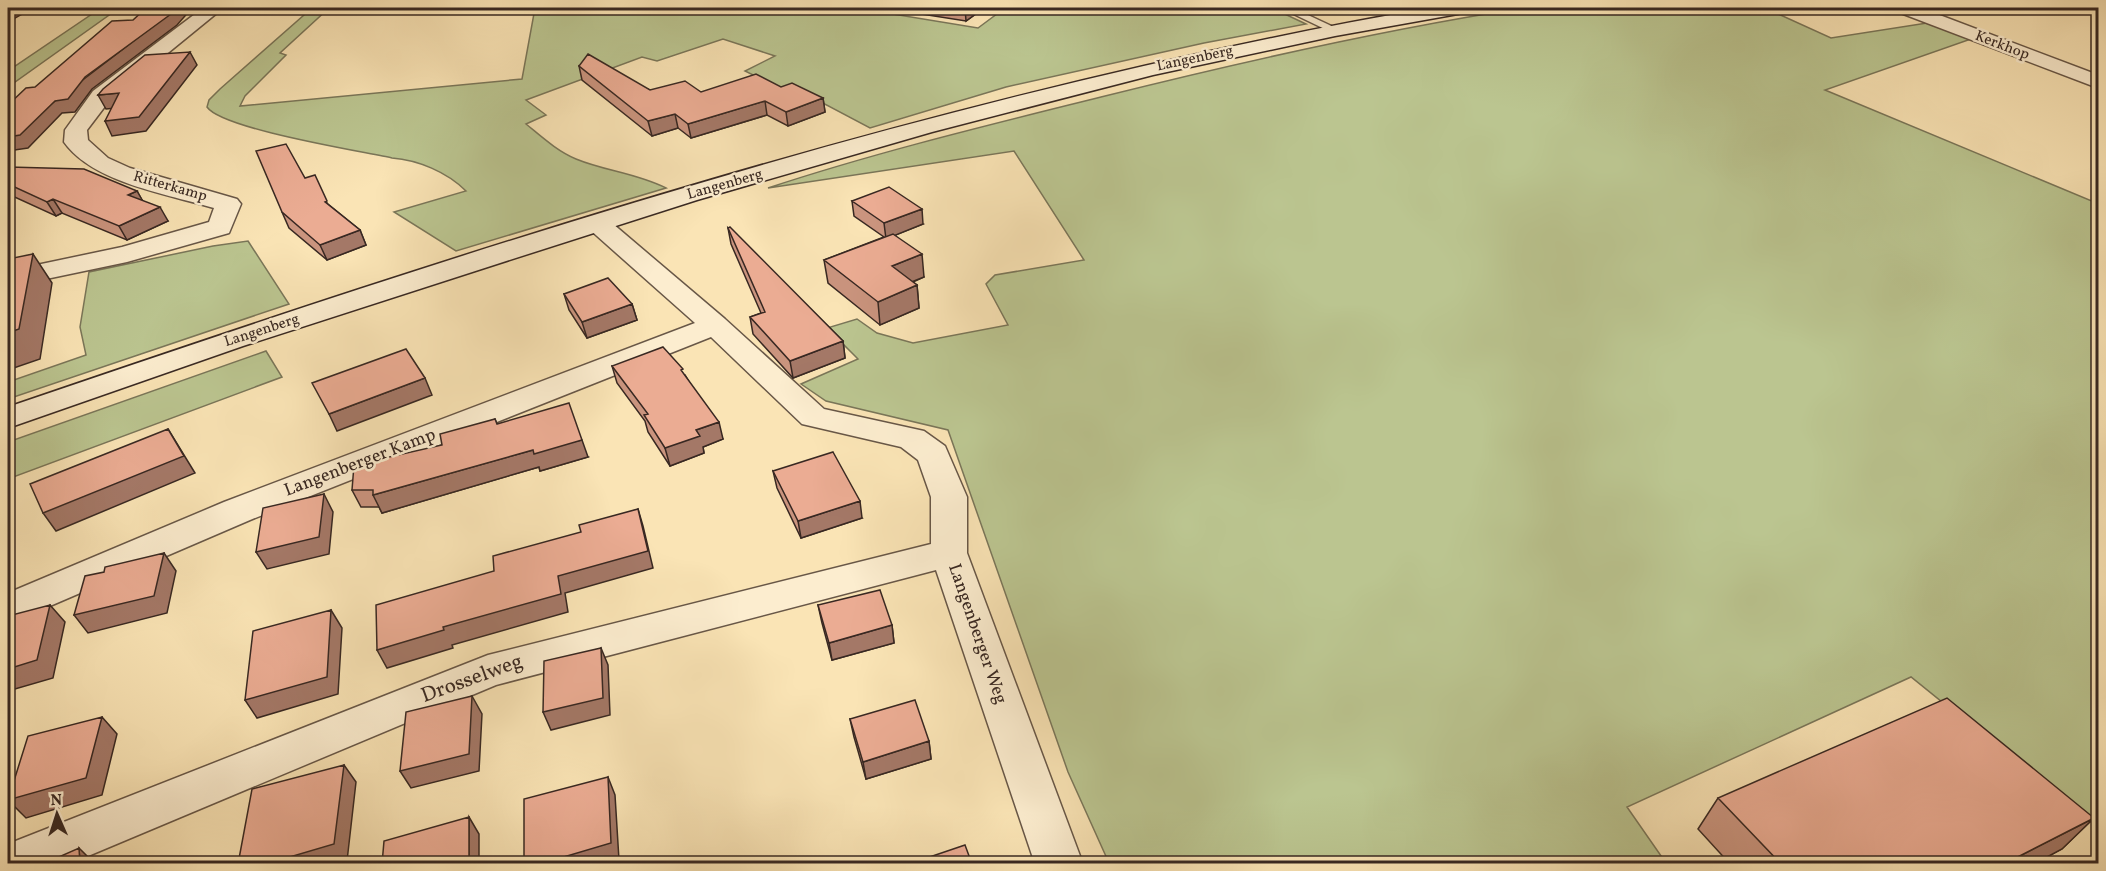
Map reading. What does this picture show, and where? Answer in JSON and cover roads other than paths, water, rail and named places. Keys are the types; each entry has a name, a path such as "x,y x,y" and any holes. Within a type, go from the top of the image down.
{"street":[{"name":"Ritterkamp","path":"8,279 127,254 220,227 228,204 121,173 100,163 76,142 76,130 101,96 214,8"},
{"name":"Langenberg","path":"8,418 221,344 597,223 924,127 1151,69 1335,30 1458,8"},
{"name":"Kerkhop","path":"1905,8 2098,82"},
{"name":"Langenberger Weg","path":"597,223 716,325 813,417 912,439 933,454 949,497 949,553 1059,864"},
{"name":"Langenberger Kamp","path":"8,609 237,511 716,325"},
{"name":"Drosselweg","path":"14,864 488,671 949,553"}],"lane":[{"path":"1286,8 1335,30"}]}
